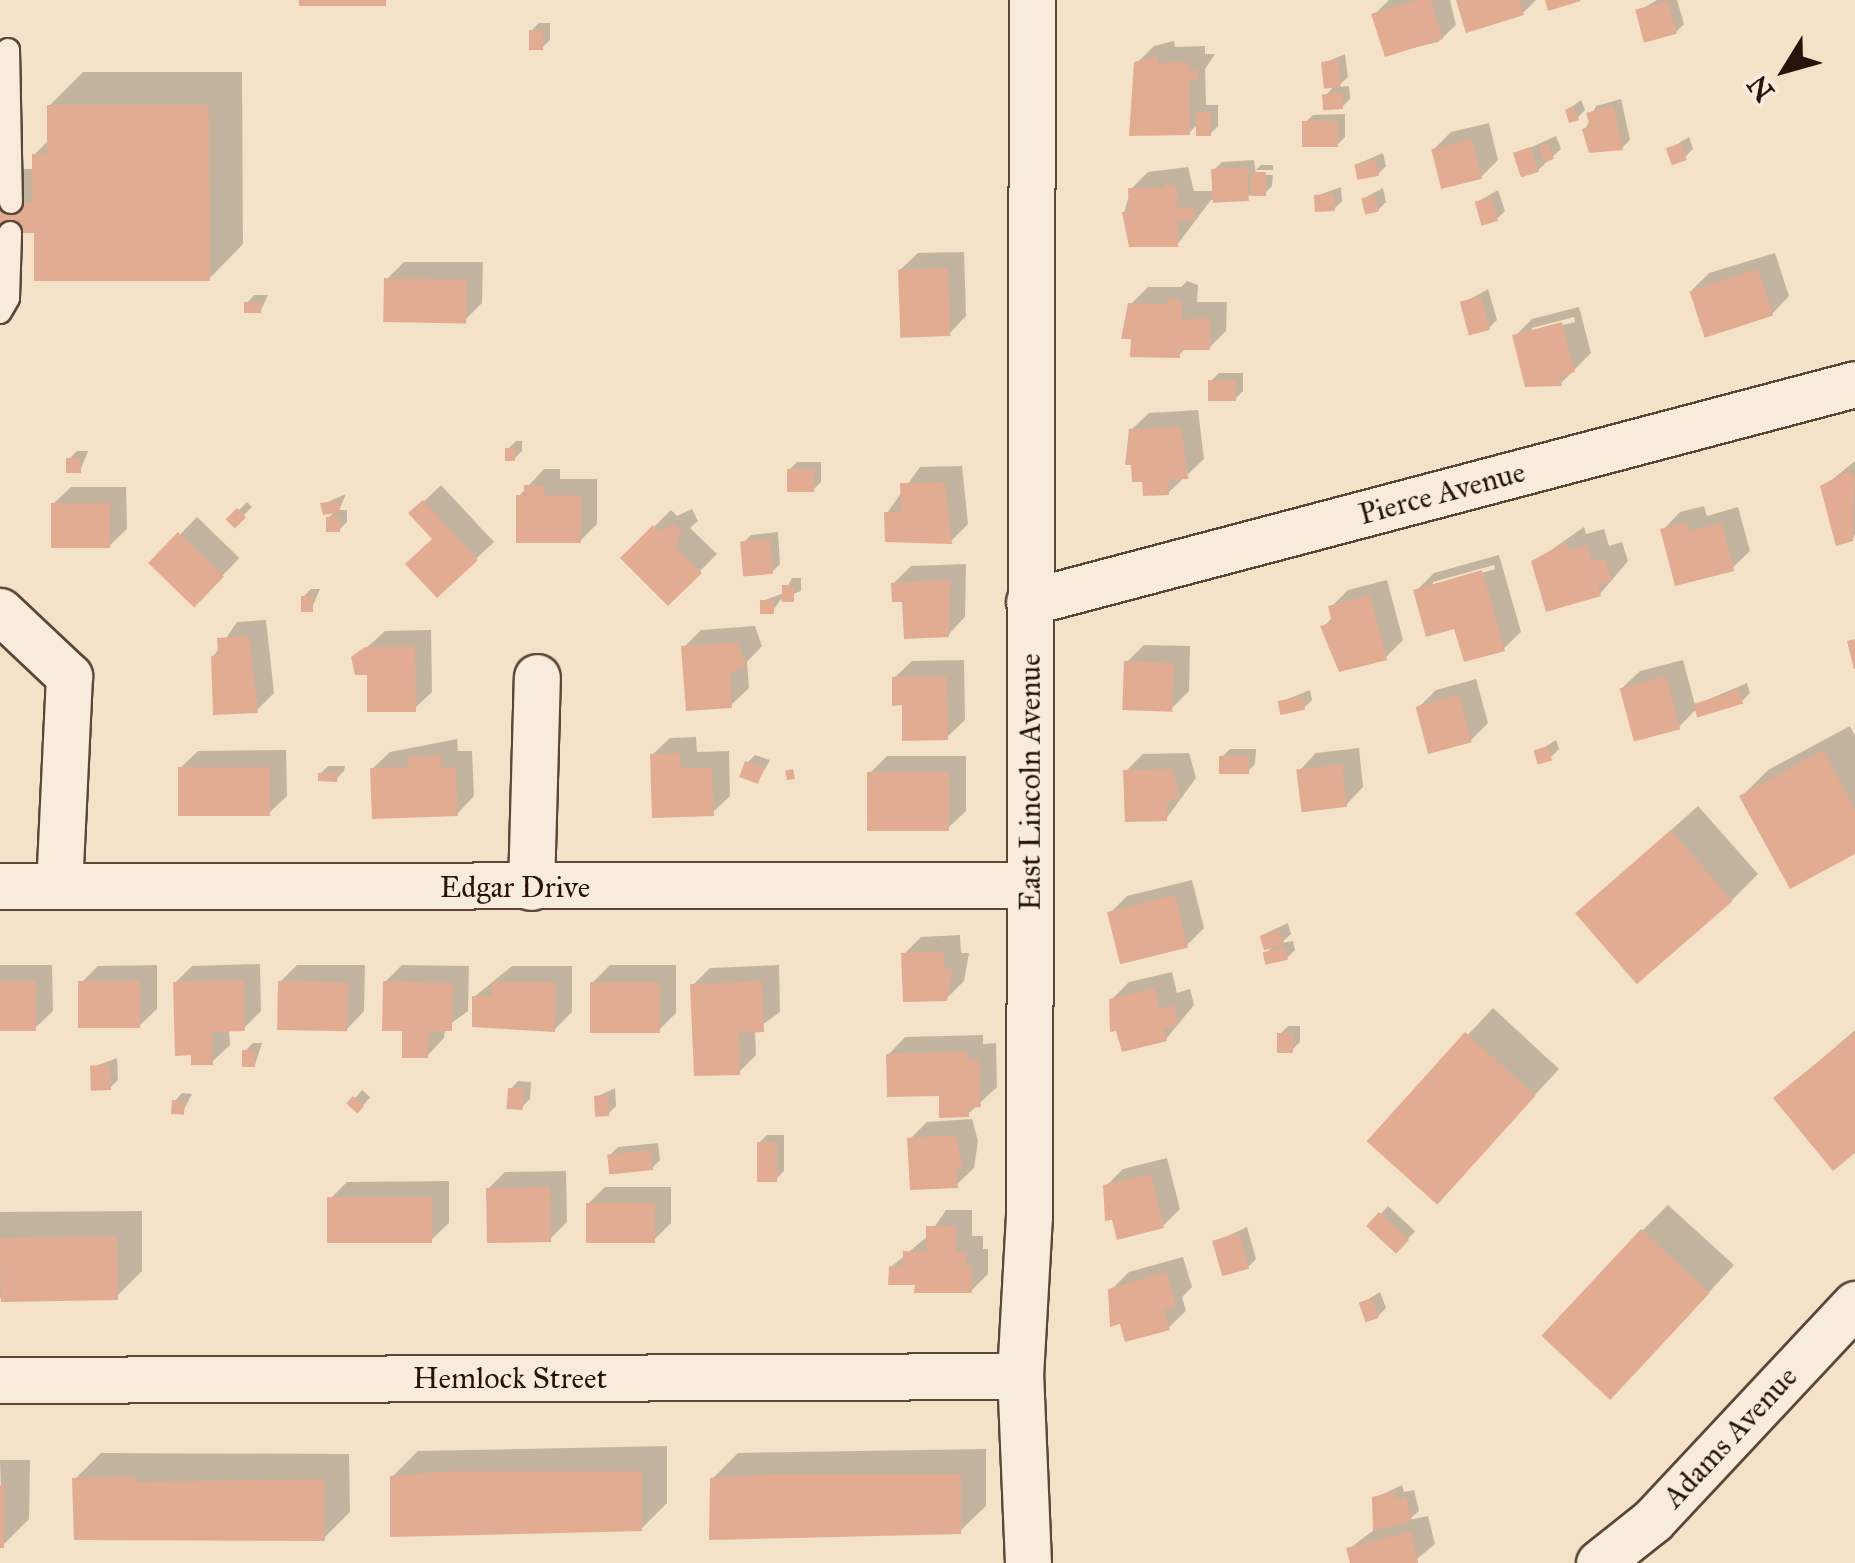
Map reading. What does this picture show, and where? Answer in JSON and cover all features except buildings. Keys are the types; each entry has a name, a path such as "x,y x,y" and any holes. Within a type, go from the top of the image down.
{"street":[{"name":"East Lincoln Avenue","path":"1028,1563 1020,1376 1029,1217 1030,602 1044,3"},
{"name":"Pierce Avenue","path":"1030,602 1855,384"},
{"path":"0,610 70,676 60,885"},
{"path":"530,887 537,677"},
{"name":"Edgar Drive","path":"0,886 1030,885"},
{"name":"Adams Avenue","path":"1600,1563 1653,1520 1855,1304"},
{"name":"Hemlock Street","path":"0,1380 1020,1376"}],"lane":[{"path":"8,50 10,202"},
{"path":"0,312 8,298 10,233"}]}
